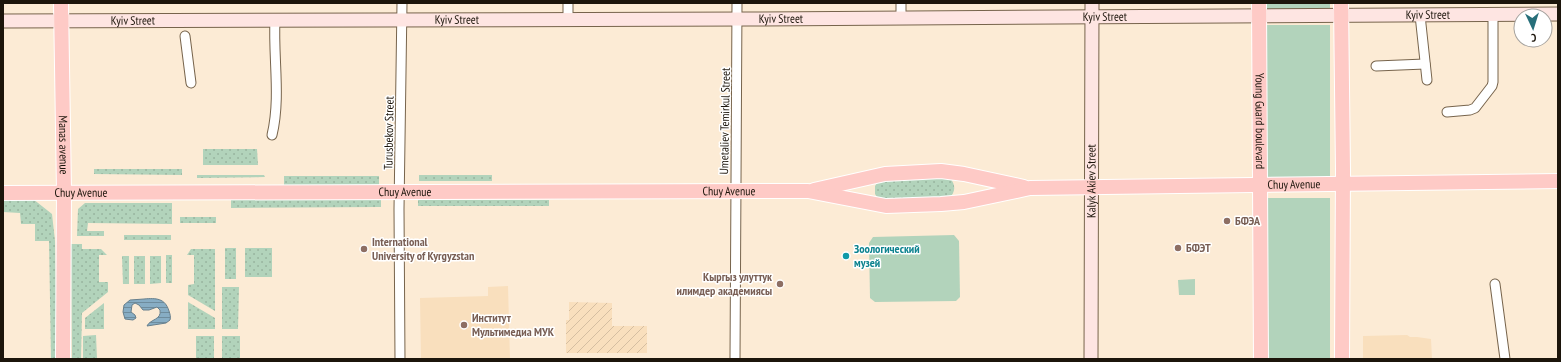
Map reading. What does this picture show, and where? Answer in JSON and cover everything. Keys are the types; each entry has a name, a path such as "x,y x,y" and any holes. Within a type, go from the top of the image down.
{"main road":[{"name":"Manas avenue","path":"61,3 64,192 63,359"},
{"name":"Kalyk Akiev Street","path":"1091,359 1092,3"},
{"name":"Kyiv Street","path":"3,21 1092,17 1259,10 1341,9 1420,15 1558,14"},
{"path":"1341,9 1342,359"},
{"name":"Young Guard boulevard","path":"1259,10 1261,359"},
{"name":"Chuy Avenue","path":"808,191 885,174 941,172 964,174 1030,188"},
{"name":"Chuy Avenue","path":"3,192 808,191 886,206 964,202 1030,188 1558,181"}],"street":[{"name":"Turusbekov Street","path":"400,359 402,3"},
{"path":"568,3 568,19"},
{"name":"Umetaliev Temirkul Street","path":"735,359 738,3"},
{"path":"900,18 901,3"},
{"path":"1420,15 1427,80"},
{"path":"1447,112 1470,110 1475,108 1492,86 1493,15"},
{"path":"272,135 276,112 275,20"},
{"path":"184,36 190,83"},
{"path":"1376,66 1425,64"},
{"path":"1495,284 1505,359"}],"shaded area":[{"path":"508,286 510,359 421,359 420,298 488,296 488,287"},
{"path":"569,302 612,303 612,326 647,326 647,353 566,353 566,320 569,320"},
{"path":"1407,335 1410,337 1431,339 1432,359 1363,359 1363,336"}],"green space":[{"path":"1265,3 1330,3 1330,9 1265,9"},
{"path":"1265,25 1330,25 1330,177 1265,177"},
{"path":"203,149 257,149 258,165 203,165"},
{"path":"94,169 182,169 182,175 94,174"},
{"path":"197,175 264,175 265,177 197,178"},
{"path":"419,175 492,175 492,181 419,181"},
{"path":"284,176 379,176 379,185 284,185"},
{"path":"949,177 953,182 954,191 949,198 887,202 877,197 875,194 875,186 879,180"},
{"path":"1265,198 1330,198 1330,359 1265,359"},
{"path":"3,199 33,199 52,214 55,241 57,359 51,359 49,241 35,241 35,224 21,224 20,213 3,212"},
{"path":"381,199 381,207 231,208 231,200"},
{"path":"418,200 549,200 549,206 418,206"},
{"path":"85,203 172,203 172,224 88,223 87,231 104,231 104,236 77,236 78,209"},
{"path":"180,217 216,217 216,223 180,223"},
{"path":"124,235 171,235 171,240 124,240"},
{"path":"954,235 959,241 960,297 956,301 875,302 870,298 869,243 873,237"},
{"path":"71,244 82,244 82,249 101,249 107,255 99,255 99,282 108,282 108,292 82,313 81,359 72,359"},
{"path":"225,248 236,248 236,279 225,279"},
{"path":"245,248 272,248 272,277 245,277"},
{"path":"191,249 215,249 215,311 188,295 188,285 194,284 194,255 187,255"},
{"path":"166,255 172,255 172,283 166,283"},
{"path":"122,256 129,256 129,284 123,284"},
{"path":"134,256 145,256 145,284 134,284"},
{"path":"150,256 161,256 161,283 150,284"},
{"path":"1195,279 1195,295 1179,295 1178,280"},
{"path":"222,287 239,287 238,329 222,329"},
{"path":"188,302 215,318 215,329 188,329"},
{"path":"104,303 104,329 85,329 85,318"},
{"path":"96,335 97,359 83,359 83,336"},
{"path":"196,336 214,336 214,359 196,359"},
{"path":"222,336 240,336 240,359 222,359"}],"water":[{"path":"130,300 160,300 165,304 169,311 170,320 166,323 147,326 158,318 160,310 157,307 149,310 143,310 135,303 132,305 131,312 136,318 133,320 125,319 123,312 124,305"}],"place":[{"name":"БФЭА","path":"1227,221"},
{"name":"БФЭТ","path":"1178,248"},
{"name":"International University of Kyrgyzstan","path":"364,249"},
{"name":"Зоологический музей","path":"846,256"},
{"name":"Кыргыз улуттук илимдер академиясы","path":"780,284"},
{"name":"Институт Мультимедиа МУК","path":"464,325"}]}
